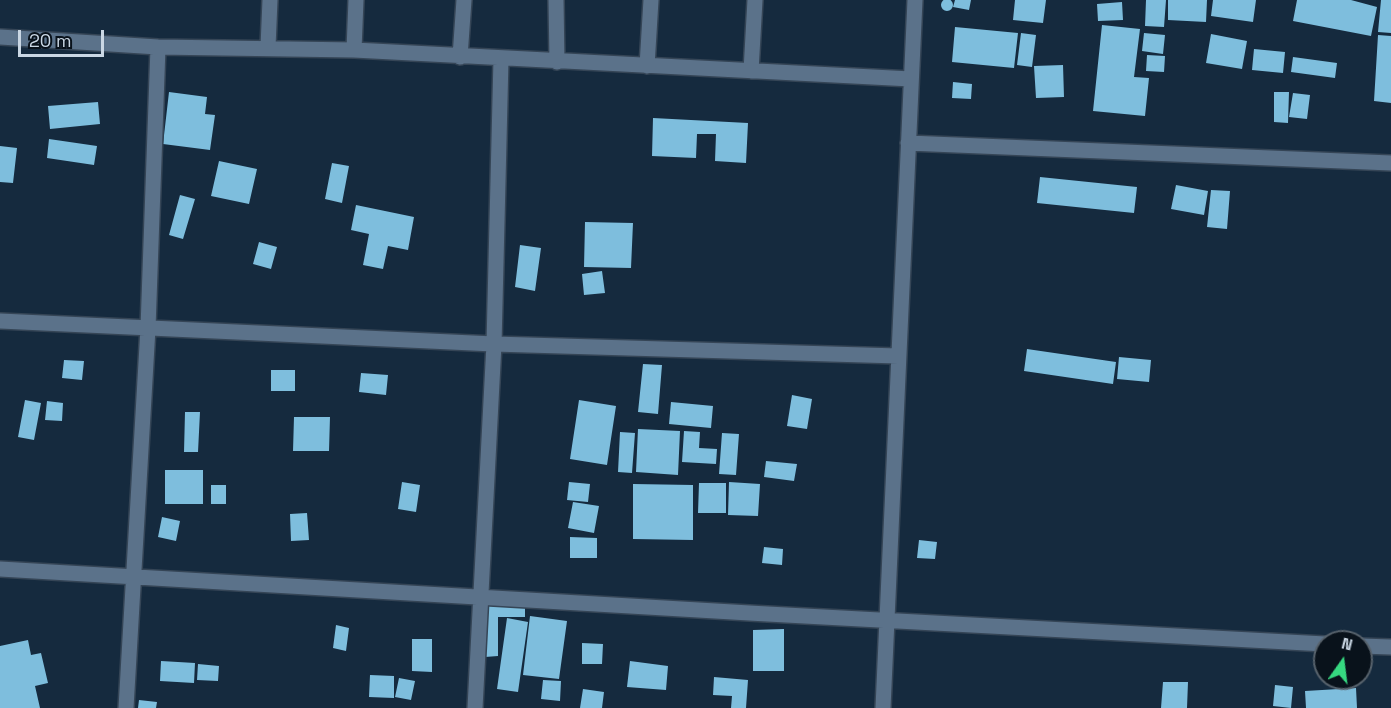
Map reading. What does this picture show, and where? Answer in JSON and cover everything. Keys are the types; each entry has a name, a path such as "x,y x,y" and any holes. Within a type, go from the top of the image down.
{"street":[{"path":"268,47 270,0"},
{"path":"354,50 356,0"},
{"path":"460,57 464,0"},
{"path":"556,0 557,62"},
{"path":"647,66 651,0"},
{"path":"751,71 755,0"},
{"path":"883,708 915,0"},
{"path":"0,38 158,47 354,50 911,79"},
{"path":"126,708 148,328 158,47"},
{"path":"475,708 494,344 501,59"},
{"path":"909,143 1391,163"},
{"path":"0,321 494,344 898,356"},
{"path":"0,568 482,595 888,623 1313,643"},
{"path":"1373,646 1391,647"}],"building":[{"path":"949,-1 953,5 949,11 945,11 941,3"},
{"path":"955,0 971,0 969,10 953,7"},
{"path":"1015,0 1046,0 1043,23 1013,20"},
{"path":"1146,0 1166,0 1164,27 1145,26"},
{"path":"1168,0 1207,0 1206,22 1168,20"},
{"path":"1213,0 1256,0 1253,22 1211,16"},
{"path":"1297,0 1351,0 1377,7 1371,36 1293,21"},
{"path":"1381,0 1391,0 1391,33 1378,32"},
{"path":"1122,2 1123,20 1098,21 1097,4"},
{"path":"1102,25 1140,29 1134,77 1149,78 1145,116 1093,111"},
{"path":"955,27 1018,33 1014,68 952,62"},
{"path":"1021,33 1036,35 1032,67 1017,65"},
{"path":"1144,33 1165,35 1163,54 1142,51"},
{"path":"1211,34 1247,41 1242,69 1206,63"},
{"path":"1378,35 1391,36 1391,103 1374,101"},
{"path":"1254,49 1285,52 1283,73 1252,70"},
{"path":"1147,55 1165,56 1164,72 1146,71"},
{"path":"1293,57 1337,63 1335,78 1291,72"},
{"path":"1063,65 1064,97 1036,98 1034,66"},
{"path":"953,82 972,84 971,99 952,98"},
{"path":"169,92 207,97 205,114 215,115 210,150 163,144"},
{"path":"1274,92 1289,92 1288,123 1274,122"},
{"path":"1293,93 1310,95 1307,119 1289,117"},
{"path":"98,102 100,124 50,129 48,106"},
{"path":"653,118 748,123 746,163 715,161 716,134 697,134 696,158 652,156"},
{"path":"49,139 97,146 94,165 47,158"},
{"path":"0,146 17,148 13,183 0,182"},
{"path":"219,161 257,169 249,204 211,196"},
{"path":"332,163 349,166 342,203 325,199"},
{"path":"1040,177 1137,187 1134,213 1037,203"},
{"path":"1176,185 1208,191 1204,215 1171,209"},
{"path":"1211,190 1230,191 1227,229 1207,227"},
{"path":"180,195 195,199 183,239 169,235"},
{"path":"356,205 414,217 408,250 388,246 383,269 363,265 369,234 351,230"},
{"path":"585,222 633,223 631,268 584,267"},
{"path":"259,242 277,247 271,269 253,264"},
{"path":"520,245 541,248 535,291 515,287"},
{"path":"602,271 605,293 584,295 582,274"},
{"path":"1027,349 1116,362 1113,384 1024,371"},
{"path":"1119,357 1151,360 1149,382 1117,379"},
{"path":"64,360 84,361 82,380 62,378"},
{"path":"643,364 662,365 658,414 638,412"},
{"path":"271,370 295,370 295,391 271,391"},
{"path":"361,373 388,375 386,395 359,392"},
{"path":"792,395 812,399 807,429 787,426"},
{"path":"25,400 41,403 34,440 18,437"},
{"path":"579,400 616,406 607,465 570,459"},
{"path":"47,401 63,403 62,421 45,420"},
{"path":"671,402 713,406 711,428 669,424"},
{"path":"185,412 200,412 198,452 184,452"},
{"path":"294,417 330,417 329,451 293,451"},
{"path":"638,429 680,431 678,475 636,472"},
{"path":"684,431 700,432 699,448 717,449 716,464 682,462"},
{"path":"620,432 635,433 632,473 618,472"},
{"path":"722,433 739,434 736,475 719,474"},
{"path":"766,461 797,464 794,481 764,477"},
{"path":"165,470 203,470 203,504 165,504"},
{"path":"402,482 420,485 416,512 398,509"},
{"path":"569,482 590,484 588,502 567,500"},
{"path":"729,482 760,484 758,516 728,515"},
{"path":"699,483 726,483 726,513 698,513"},
{"path":"633,484 693,485 693,540 633,539"},
{"path":"211,485 226,485 226,504 211,504"},
{"path":"573,502 599,506 594,533 568,528"},
{"path":"307,513 309,540 291,541 290,514"},
{"path":"162,517 180,521 176,541 158,537"},
{"path":"570,537 597,538 597,558 570,558"},
{"path":"919,540 937,542 935,559 917,558"},
{"path":"764,547 783,549 782,565 762,563"},
{"path":"525,600 525,617 498,617 498,656 485,657 485,601"},
{"path":"530,616 567,621 559,679 523,675"},
{"path":"507,618 528,622 518,692 497,689"},
{"path":"336,625 349,628 346,651 333,648"},
{"path":"784,629 784,671 753,671 753,630"},
{"path":"412,639 432,639 432,672 412,671"},
{"path":"28,640 31,655 41,653 48,683 35,686 40,708 0,708 0,646"},
{"path":"582,643 603,644 602,664 582,664"},
{"path":"161,661 195,663 194,683 160,681"},
{"path":"630,661 668,666 666,690 627,687"},
{"path":"198,664 219,666 218,681 197,680"},
{"path":"370,675 394,676 394,698 369,697"},
{"path":"714,677 748,680 746,708 731,708 732,696 713,695"},
{"path":"399,678 415,681 411,700 395,697"},
{"path":"543,680 561,681 560,701 541,699"},
{"path":"1163,682 1188,682 1187,708 1161,708"},
{"path":"1275,685 1293,687 1291,708 1273,706"},
{"path":"583,689 604,692 602,708 580,708"},
{"path":"1356,690 1357,708 1306,708 1305,691"},
{"path":"139,700 157,702 156,708 138,708"}]}
